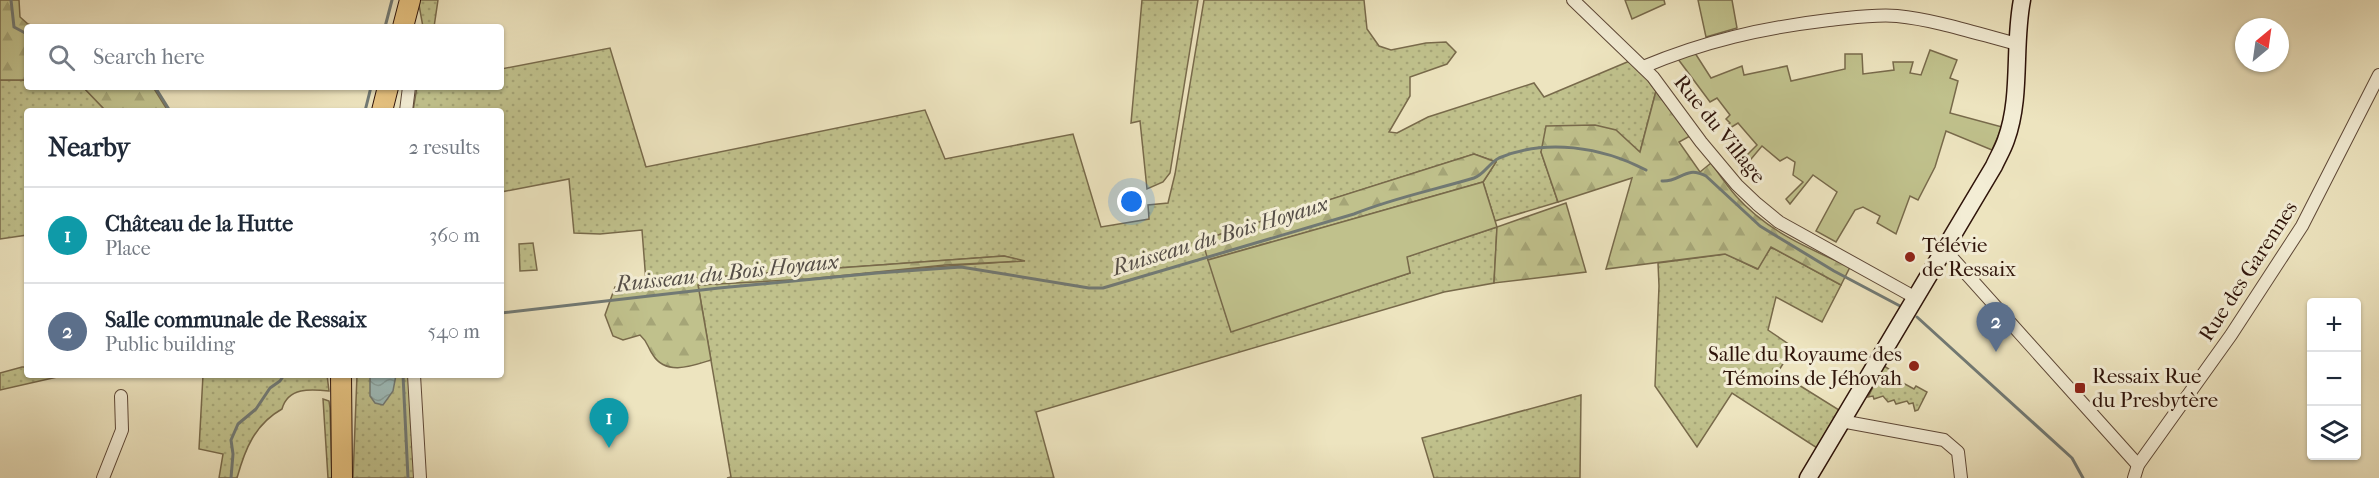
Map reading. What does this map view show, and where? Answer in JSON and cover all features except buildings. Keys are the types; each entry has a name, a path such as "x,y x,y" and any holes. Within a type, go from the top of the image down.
{"main road":[{"path":"404,24 410,1"},
{"path":"383,108 387,90"},
{"path":"341,378 342,478"},
{"path":"342,398 346,378"}],"street":[{"name":"Rue du Village","path":"1573,0 1640,63 1701,142 1737,185 1757,204 1779,222 1916,298"},
{"path":"1808,478 2007,140 2015,100 2017,44 2022,0"},
{"path":"410,1 414,24"},
{"path":"1640,63 1757,30 1872,16 1908,18 2017,44"},
{"name":"Rue des Garennes","path":"2134,478 2138,465 2231,335 2302,226 2379,75"},
{"path":"406,108 409,90"},
{"path":"1944,250 2138,465"},
{"path":"414,378 420,478"},
{"path":"103,478 122,430 121,396"},
{"path":"1841,421 1944,440 1958,452 1961,478"}],"green space":[{"path":"0,0 19,0 20,17 28,24 24,24 24,80 0,80"},
{"path":"420,0 438,0 434,24 422,24"},
{"path":"1142,0 1198,0 1170,173 1163,182 1147,189 1140,121 1131,123"},
{"path":"1204,0 1364,0 1367,29 1379,46 1391,50 1426,43 1446,42 1456,52 1447,64 1410,77 1410,96 1389,132 1397,133 1428,117 1534,83 1544,97 1632,60 1656,91 1640,152 1541,152 1558,202 1495,221 1483,182 1496,162 1474,154 1203,240 1231,331 1410,273 1406,257 1497,227 1494,283 1444,292 1036,412 1054,478 727,478 731,477 698,285 1022,261 1004,256 646,282 642,230 600,234 574,233 569,179 504,191 504,108 414,108 416,90 504,90 504,68 610,48 646,167 925,110 945,159 1073,134 1101,227 1149,219 1148,205 1168,203 1175,174"},
{"path":"1625,0 1664,0 1665,4 1632,19"},
{"path":"1698,0 1732,0 1737,28 1706,37"},
{"path":"1930,50 1957,60 1950,78 1958,81 1950,113 2002,127 1992,150 1946,131 1935,167 1918,200 1910,196 1896,234 1877,223 1880,216 1863,207 1855,210 1836,242 1816,231 1837,192 1813,175 1790,204 1786,199 1803,182 1793,175 1795,162 1787,157 1780,161 1762,146 1746,165 1742,160 1757,145 1738,123 1730,128 1727,126 1730,123 1726,119 1730,115 1717,98 1710,102 1678,59 1695,53 1711,78 1742,66 1744,75 1787,66 1791,81 1845,69 1845,54 1862,54 1863,74 1894,70 1893,62 1913,62 1910,73 1921,75"},
{"path":"0,80 24,80 24,90 86,90 103,108 24,108 24,235 0,239"},
{"path":"86,90 155,90 166,108 103,108"},
{"path":"1656,91 1690,136 1679,142 1700,172 1711,163 1736,196 1761,219 1789,238 1850,267 1841,285 1771,247 1758,269 1725,254 1606,269 1632,178 1558,202 1541,152 1546,126 1595,125 1616,130 1640,152"},
{"path":"1474,154 1496,162 1483,182 1208,260 1202,240"},
{"path":"1483,182 1497,227 1407,257 1410,273 1231,332 1208,260"},
{"path":"1566,203 1586,272 1494,283 1497,227"},
{"path":"533,243 537,270 520,271 519,244"},
{"path":"1771,247 1841,285 1822,322 1776,297 1768,330 1793,347 1778,372 1839,410 1817,448 1732,393 1697,447 1655,386 1658,263 1726,254 1757,269"},
{"path":"1004,256 1025,261 945,265 808,279 698,285 711,360 688,367 672,367 658,361 640,335 623,340 613,336 605,315 615,287 646,282"},
{"path":"1884,366 1892,371 1890,376 1914,389 1916,386 1927,392 1918,410 1915,411 1913,403 1909,404 1907,401 1896,404 1894,400 1888,402 1883,396 1874,399 1873,396 1868,397"},
{"path":"24,367 24,378 53,378 0,390 0,373"},
{"path":"203,378 327,378 329,391 308,390 295,393 289,397 282,409 265,422 252,438 237,478 219,478 223,454 199,449"},
{"path":"357,378 411,378 417,478 353,478"},
{"path":"1581,395 1580,478 1434,478 1422,438"},
{"path":"323,399 329,401 330,408 332,478 328,478"}],"water":[{"path":"370,378 395,378 393,391 383,405 375,403 370,396"}],"waterway":[{"path":"11,0 14,27 24,32"},
{"path":"386,24 392,0"},
{"path":"157,90 168,108"},
{"path":"366,108 370,90"},
{"name":"Ruisseau du Bois Hoyaux","path":"504,313 719,288 961,267 1089,288 1103,288 1474,178 1499,158 1517,152 1536,148 1574,148 1611,156 1646,170"},
{"path":"1662,181 1693,172 1706,176 1760,226 1834,271 1900,306"},
{"name":"Ruisseau du Bois Hoyaux","path":"1917,317 2072,458 2083,478"},
{"path":"231,478 233,454 231,440 238,424 256,409 270,388 282,378"},
{"path":"403,378 408,478"}],"place":[{"name":"Télévie de Ressaix","path":"1910,257"},
{"name":"Salle communale de Ressaix","path":"1996,352"},
{"name":"Salle du Royaume des Témoins de Jéhovah","path":"1914,366"},
{"name":"Ressaix Rue du Presbytère","path":"2080,388"},
{"name":"Château de la Hutte","path":"609,448"}]}
